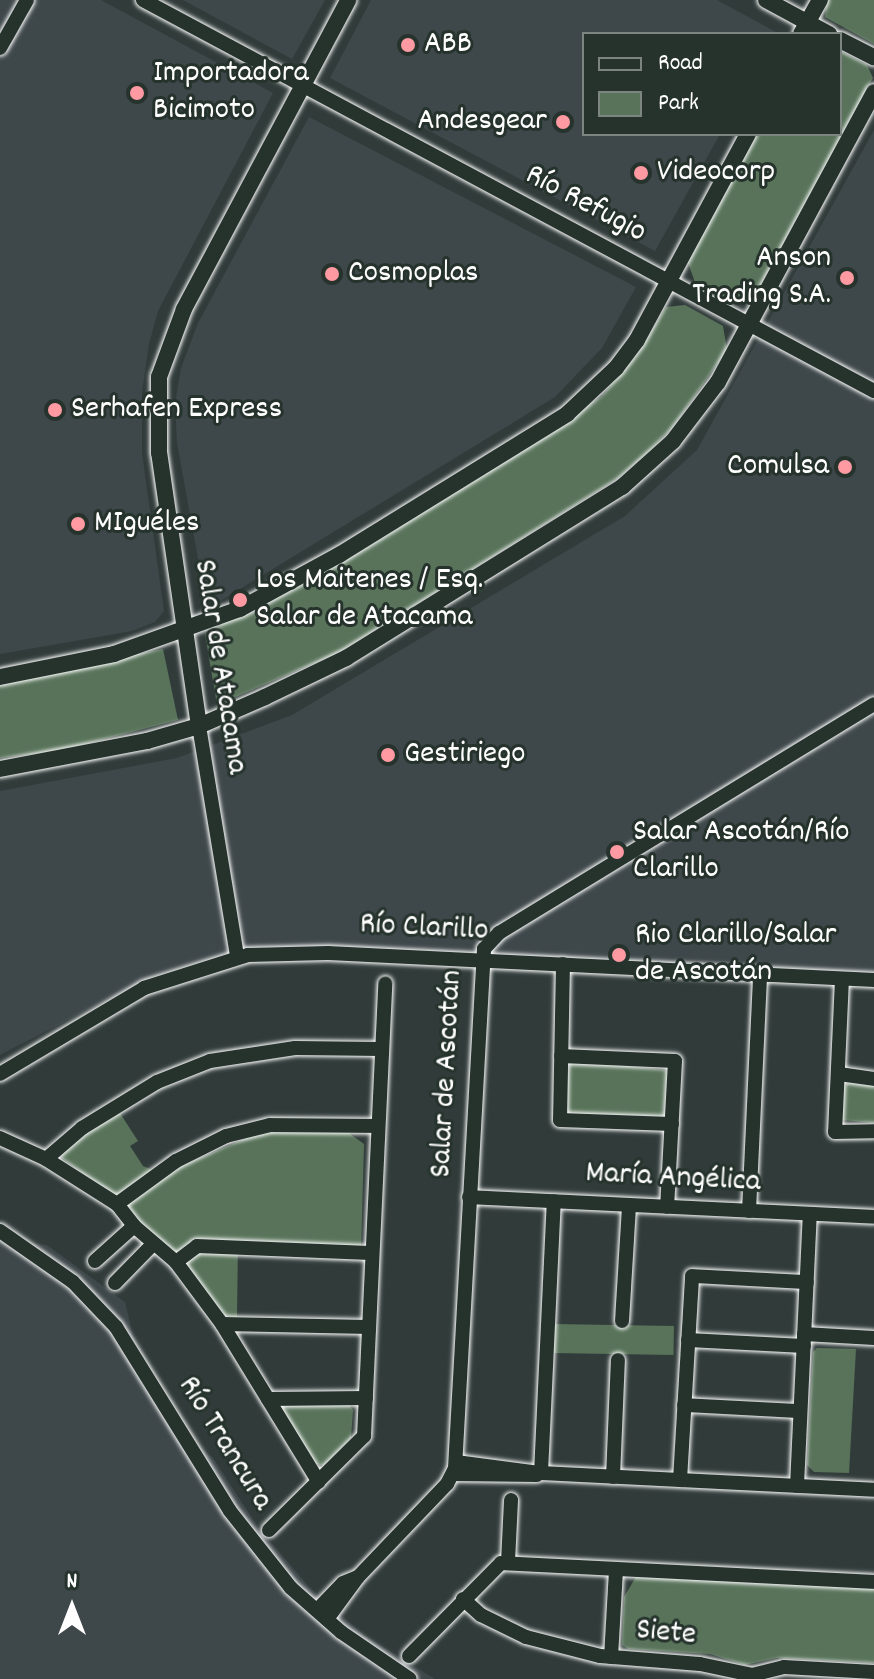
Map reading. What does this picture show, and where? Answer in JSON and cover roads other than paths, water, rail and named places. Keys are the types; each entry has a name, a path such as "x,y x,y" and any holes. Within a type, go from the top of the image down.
{"street":[{"path":"0,48 27,0"},
{"name":"Río Refugio","path":"143,0 874,391"},
{"name":"Salar de Atacama","path":"237,956 184,632 159,453 159,377 184,309 348,0"},
{"path":"766,0 804,28 820,0"},
{"path":"842,41 874,57"},
{"path":"0,769 199,726 346,658 622,487 695,414 750,324 874,92"},
{"path":"0,677 114,654 184,632 310,572 567,414 626,355 747,136"},
{"name":"Salar de Ascotán","path":"454,1468 481,960 499,933 874,704"},
{"name":"Río Clarillo","path":"0,1074 144,988 237,956 316,952 874,980"},
{"path":"563,964 560,1120 672,1124"},
{"path":"749,1211 760,974"},
{"path":"842,979 835,1132 874,1131"},
{"path":"269,1530 364,1436 370,1253 385,983"},
{"path":"46,1159 82,1128 157,1082 210,1061 295,1048 381,1049"},
{"path":"561,1056 675,1061 667,1207"},
{"path":"839,1074 874,1079"},
{"path":"117,1204 176,1161 226,1136 270,1125 377,1126"},
{"path":"0,1138 46,1159 117,1204 134,1226 176,1262 222,1324 319,1482"},
{"name":"María Angélica","path":"469,1197 874,1217"},
{"path":"541,1473 554,1201"},
{"path":"622,1321 629,1205"},
{"path":"797,1486 810,1214"},
{"path":"73,1282 134,1226"},
{"name":"Río Trancura","path":"0,1231 73,1282 95,1303 136,1358 230,1511 273,1567 322,1614 410,1679"},
{"path":"95,1303 153,1244"},
{"path":"176,1262 197,1246 370,1253"},
{"path":"680,1480 692,1276 807,1282"},
{"path":"222,1324 369,1327"},
{"path":"688,1340 874,1338"},
{"path":"613,1477 618,1360"},
{"path":"268,1399 366,1398"},
{"path":"684,1405 800,1411"},
{"path":"322,1614 454,1468 874,1490"},
{"path":"508,1562 511,1500"},
{"path":"409,1656 496,1565 508,1562 874,1582"},
{"path":"611,1657 616,1569"},
{"name":"Siete","path":"463,1599 481,1615 526,1637 611,1657 707,1665 727,1676 752,1677 784,1667 874,1672"}],"place":[{"name":"ABB","path":"408,45"},
{"name":"Importadora Bicimoto","path":"137,93"},
{"name":"Andesgear","path":"563,122"},
{"name":"Videocorp","path":"641,173"},
{"name":"Cosmoplas","path":"332,274"},
{"name":"Anson Trading S.A.","path":"847,278"},
{"name":"Serhafen Express","path":"55,410"},
{"name":"Comulsa","path":"845,467"},
{"name":"MIguéles","path":"78,524"},
{"name":"Los Maitenes / Esq. Salar de Atacama","path":"240,600"},
{"name":"Gestiriego","path":"388,755"},
{"name":"Salar Ascotán/Río Clarillo","path":"617,852"},
{"name":"Rio Clarillo/Salar de Ascotán","path":"619,955"}]}
